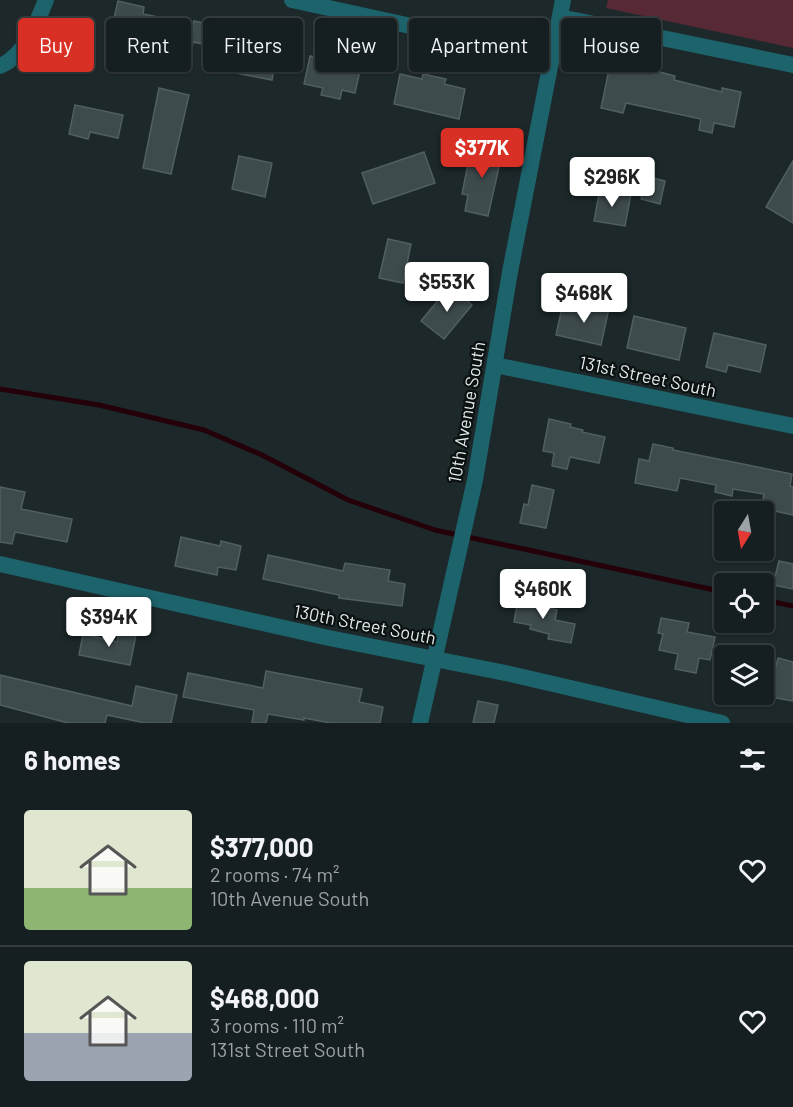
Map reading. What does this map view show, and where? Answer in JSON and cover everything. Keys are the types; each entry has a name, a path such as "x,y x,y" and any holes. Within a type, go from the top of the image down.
{"street":[{"path":"0,66 12,60 20,52 35,27 46,0"},
{"path":"292,0 552,57"},
{"name":"10th Avenue South","path":"420,723 475,480 510,272 563,0"},
{"path":"560,17 793,65"},
{"name":"131st Street South","path":"495,365 793,426"},
{"name":"130th Street South","path":"0,564 722,723"}],"shaded area":[{"path":"608,0 793,0 793,48 661,18 606,8"}],"building":[{"path":"118,1 144,7 143,14 163,18 114,18"},
{"path":"194,21 203,23 203,44 193,42 191,56 191,24"},
{"path":"310,56 315,57 315,72 360,72 355,93 342,90 340,99 321,95 323,88 304,84"},
{"path":"235,72 273,72 272,80"},
{"path":"609,72 656,74 660,72 675,76 674,80 722,92 722,88 741,92 734,127 714,123 712,133 699,130 701,119 626,103 623,113 601,108"},
{"path":"400,74 422,79 423,74 446,79 444,84 465,89 459,119 394,104"},
{"path":"159,88 189,95 171,174 143,168"},
{"path":"75,105 123,115 118,138 90,132 88,139 69,134"},
{"path":"479,144 503,149 488,216 465,211 468,195 462,194 469,159 475,161"},
{"path":"424,152 435,183 373,204 362,173"},
{"path":"239,156 272,163 265,197 232,189"},
{"path":"793,161 793,223 766,207"},
{"path":"646,176 665,181 660,204 641,199"},
{"path":"600,189 631,194 625,226 594,221"},
{"path":"388,239 411,244 403,283 379,278"},
{"path":"450,286 472,305 444,339 421,321"},
{"path":"588,303 609,308 601,345 556,335 562,308 585,313"},
{"path":"634,316 686,328 679,360 627,348"},
{"path":"714,333 766,345 760,372 728,365 726,372 706,367"},
{"path":"549,419 571,424 570,427 583,430 582,432 605,437 599,463 570,457 567,469 552,466 554,453 543,451"},
{"path":"653,444 792,474 790,486 793,487 793,515 774,511 774,501 762,501 764,494 733,489 732,496 715,492 716,485 680,478 677,491 635,483 639,459 649,461"},
{"path":"532,485 554,490 546,528 520,523 524,504 528,505"},
{"path":"0,487 25,492 21,509 72,519 67,542 15,532 12,544 0,542"},
{"path":"181,537 220,546 221,541 241,546 236,570 218,567 217,575 175,566"},
{"path":"268,555 343,571 345,563 390,570 388,581 405,584 402,606 339,598 339,595 263,579"},
{"path":"779,561 793,564 793,589 774,585"},
{"path":"519,595 540,599 538,606 557,610 555,620 575,624 571,643 548,639 549,634 530,629 531,625 514,622"},
{"path":"661,618 689,623 687,632 715,637 710,660 699,658 696,673 675,669 678,654 659,650 663,634 658,633"},
{"path":"119,631 136,635 130,665 79,655 83,634 117,642"},
{"path":"778,658 793,662 793,701 774,698 774,666 776,666"},
{"path":"266,671 362,689 359,702 383,707 380,723 330,723 268,714 266,723 252,723 254,710 183,697 188,673 263,688"},
{"path":"0,675 132,706 136,686 177,695 171,723 145,723 107,715 105,723 68,723 0,705"},
{"path":"478,701 498,705 494,723 473,723"}],"waterway":[{"path":"0,389 99,405 204,430 262,455 348,500 435,530 714,590"},
{"path":"774,602 793,606"}]}
